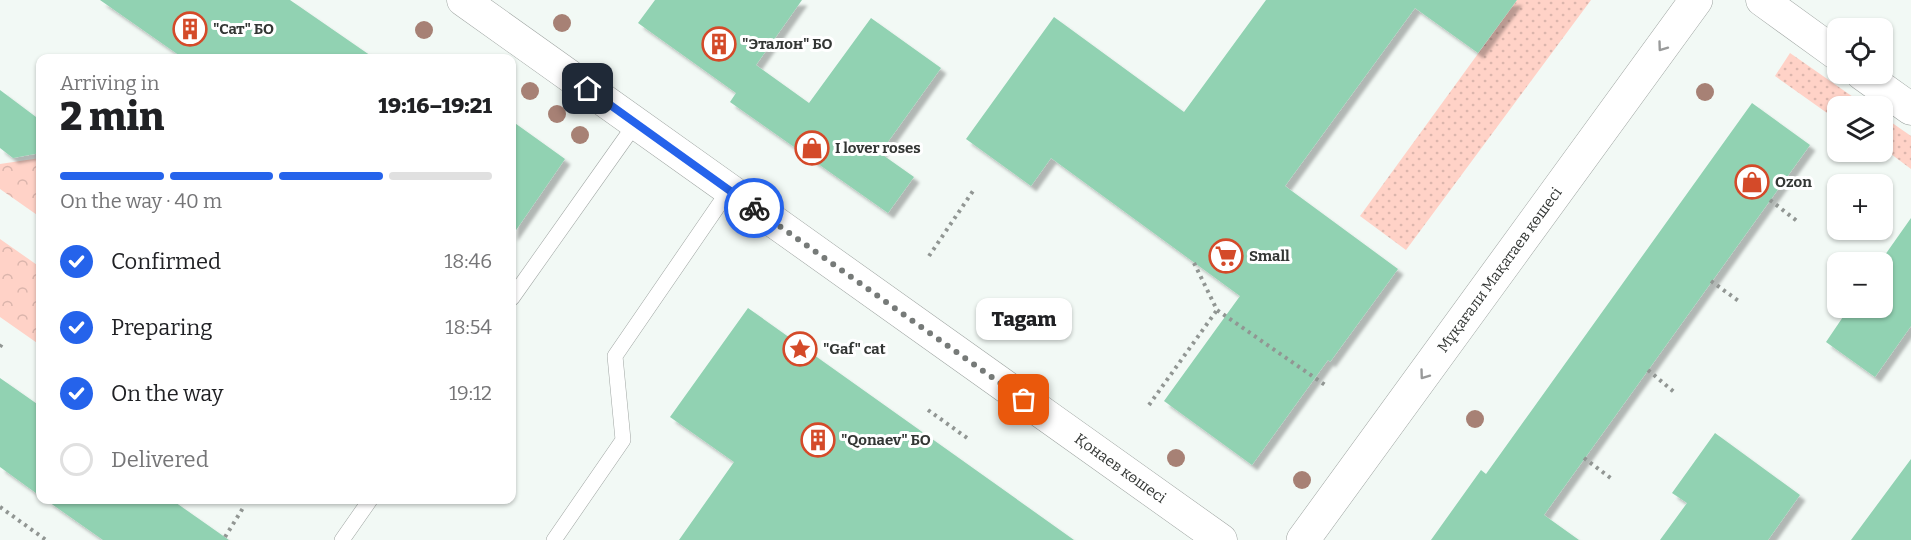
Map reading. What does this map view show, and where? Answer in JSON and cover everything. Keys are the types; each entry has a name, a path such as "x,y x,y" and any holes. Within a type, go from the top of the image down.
{"main road":[{"name":"Мұқағали Мақатаев көшесі","path":"1303,540 1696,0"}],"street":[{"name":"Қонаев көшесі","path":"463,0 1221,540"},
{"path":"1762,0 1827,47"},
{"path":"1876,84 1911,109"}],"lane":[{"path":"516,292 636,123"},
{"path":"554,540 623,440 615,356 729,190"},
{"path":"342,540 367,504"}],"path":[{"path":"929,256 973,191"},
{"path":"1770,200 1797,221"},
{"path":"1194,263 1217,310 1328,387"},
{"path":"1712,281 1740,302"},
{"path":"1149,405 1217,310"},
{"path":"0,347 4,341"},
{"path":"1648,370 1674,392"},
{"path":"928,411 967,438"},
{"path":"1584,458 1612,479"},
{"path":"0,507 46,540"},
{"path":"225,537 243,508"}],"green space":[{"path":"1517,0 1591,0 1406,250 1360,216"},
{"path":"1790,53 1827,79 1827,84 1834,84 1852,96 1827,96 1827,113 1775,76"},
{"path":"1893,124 1911,136 1911,169 1893,156"},
{"path":"36,159 36,214 0,189 0,164"},
{"path":"0,239 36,264 36,342 0,317"}],"building":[{"path":"100,0 290,0 368,54 177,54"},
{"path":"655,0 802,0 756,65 809,103 871,18 941,68 880,153 914,177 888,213 730,102 736,93 638,23"},
{"path":"1266,0 1517,0 1478,53 1415,8 1285,186 1398,269 1252,465 1164,401 1240,296 1051,158 1031,186 966,139 1054,17 1184,112"},
{"path":"0,90 36,117 36,154 13,158 0,148"},
{"path":"1752,103 1810,145 1544,515 1579,540 1431,540 1481,470 1486,474"},
{"path":"516,124 565,159 516,230"},
{"path":"1911,218 1911,326 1875,377 1826,342 1842,318 1893,318 1893,252 1887,252"},
{"name":"\"Qonaev\" БО","path":"748,308 1074,540 679,540 734,462 670,417"},
{"path":"0,378 36,403 36,493 0,467"},
{"path":"1715,433 1800,495 1768,540 1660,540 1687,503 1672,493"},
{"path":"1911,459 1911,540 1851,540"},
{"path":"52,504 178,504 229,540 103,540"}],"way so far":[{"path":"754,208 1024,400"}],"place":[{"name":"\"Сат\" БО","path":"190,29"},
{"name":"\"Эталон\" БО","path":"719,44"},
{"name":"I lover roses","path":"812,148"},
{"name":"Ozon","path":"1752,182"},
{"name":"Small","path":"1226,256"},
{"name":"\"Gaf\" cat","path":"800,349"},
{"name":"Tagam","path":"1024,400"},
{"name":"\"Qonaev\" БО","path":"818,440"}],"route":[{"path":"588,89 754,208"}]}
